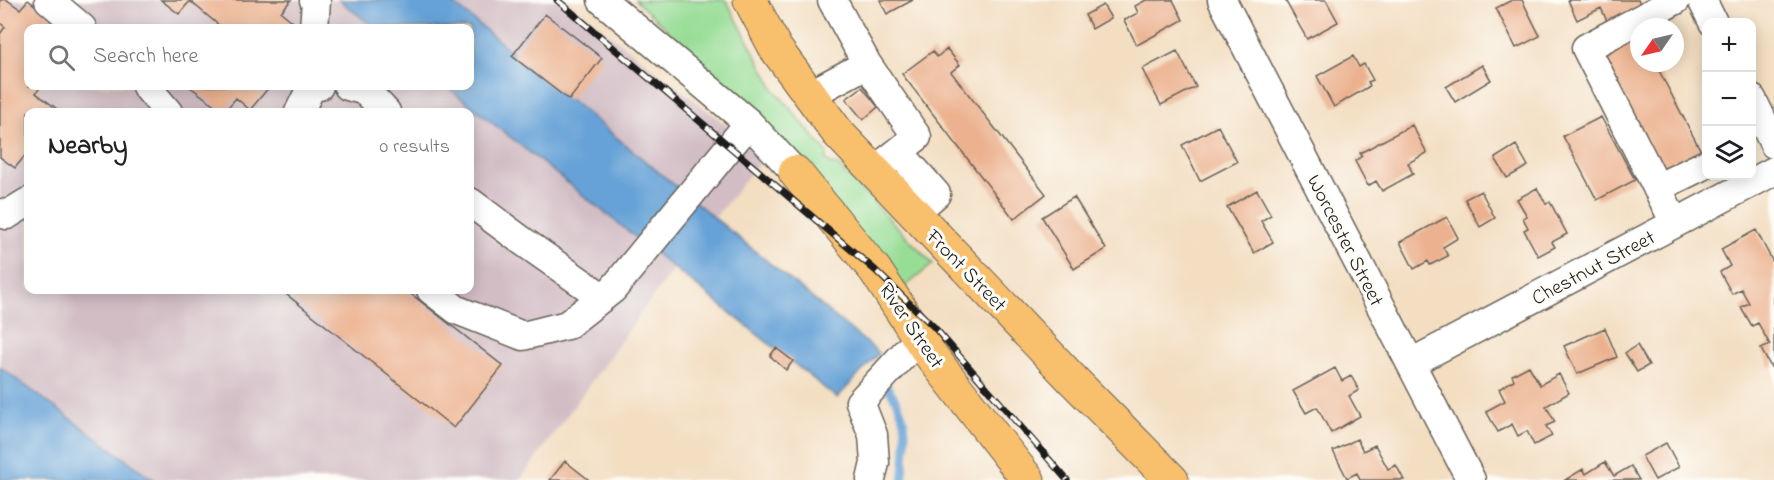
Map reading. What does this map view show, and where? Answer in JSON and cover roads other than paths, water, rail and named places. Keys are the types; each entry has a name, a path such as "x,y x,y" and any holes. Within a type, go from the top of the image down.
{"main road":[{"name":"Front Street","path":"750,0 776,49 838,133 886,161 914,214 1073,381 1172,480"},
{"name":"River Street","path":"795,172 875,270 919,338 1028,480"}],"street":[{"path":"49,0 77,24"},
{"path":"314,0 316,1 314,24"},
{"path":"602,0 749,123 795,172"},
{"path":"832,0 867,64 917,137 886,161"},
{"name":"Worcester Street","path":"1222,0 1471,480"},
{"path":"1675,223 1586,48 1676,0"},
{"path":"1702,0 1711,18"},
{"path":"808,95 867,64"},
{"path":"149,90 165,108"},
{"path":"301,108 312,90"},
{"path":"362,90 382,108"},
{"path":"1756,107 1774,144"},
{"path":"436,294 457,310 523,336 567,325 613,289 749,123"},
{"path":"1657,188 1702,166"},
{"name":"Chestnut Street","path":"1412,363 1675,223 1729,184 1774,171"},
{"path":"0,213 7,215 24,204"},
{"path":"474,205 602,297"},
{"path":"871,480 875,463 873,435 860,402 919,338"}],"water":[{"path":"339,0 449,0 879,353 837,398 451,90 474,90 474,24 370,24"},
{"path":"0,367 154,480 0,480"}],"waterway":[{"path":"885,384 900,408 905,429 903,480"}],"railway":[{"path":"557,0 875,270 934,327 1067,480"}]}
